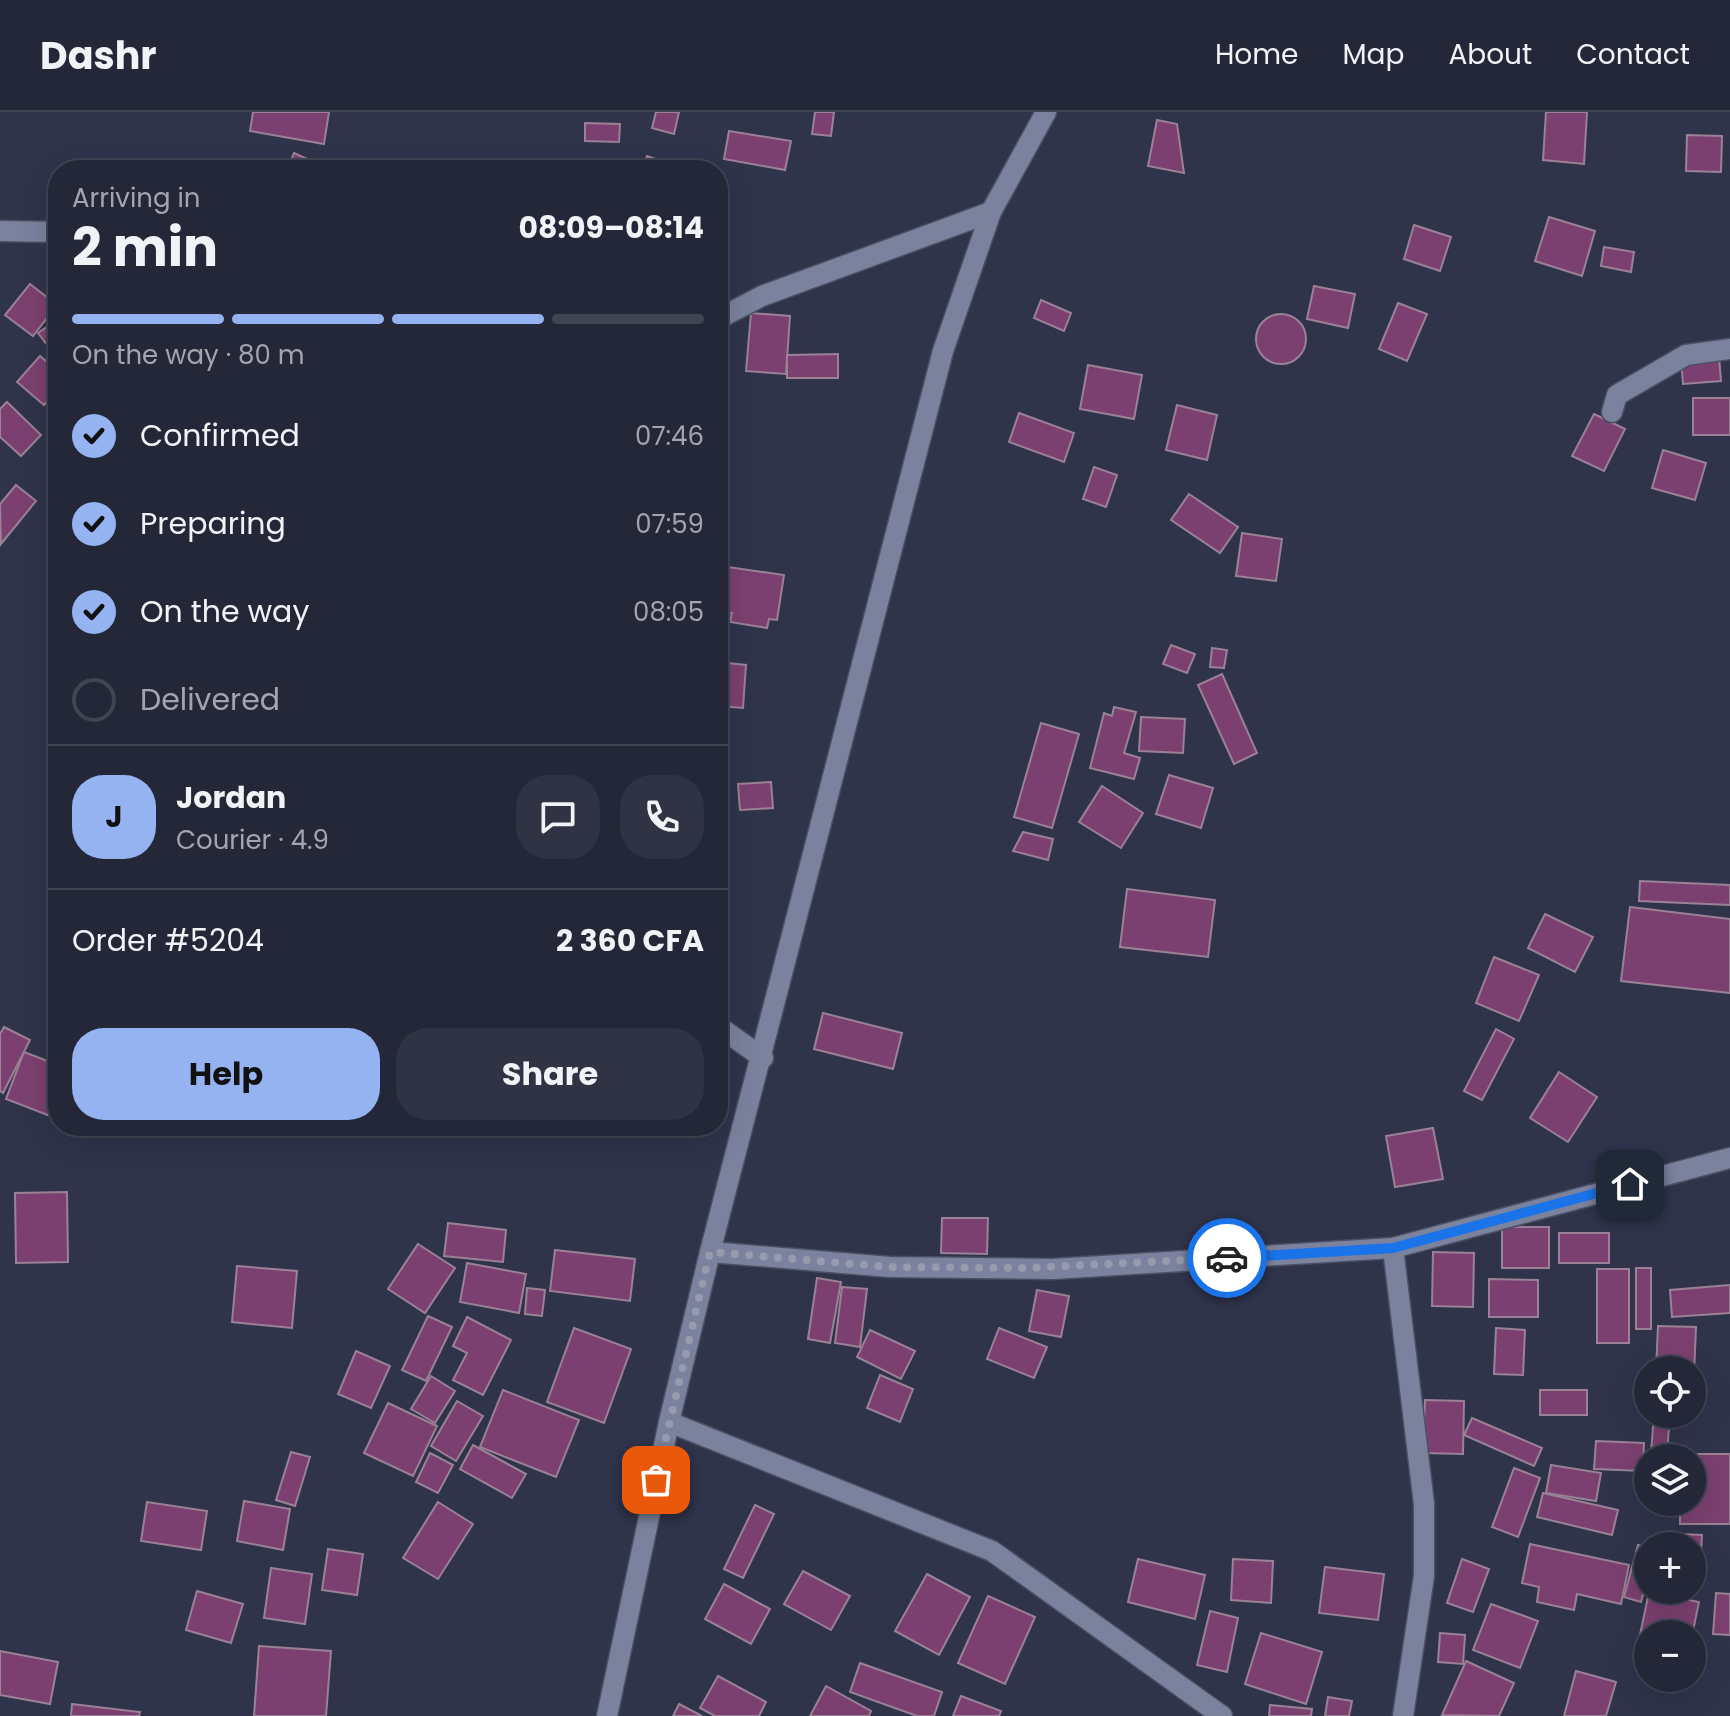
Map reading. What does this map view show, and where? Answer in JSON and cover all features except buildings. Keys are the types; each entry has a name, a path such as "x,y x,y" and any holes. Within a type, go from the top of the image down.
{"street":[{"path":"607,1716 669,1422 710,1252 763,1058 943,351 991,212 1046,112"},
{"path":"728,314 762,296 991,212"},
{"path":"0,231 48,232"},
{"path":"1612,412 1617,395 1686,355 1730,349"},
{"path":"728,1033 763,1058"},
{"path":"710,1252 890,1267 1053,1269 1393,1248 1730,1158"},
{"path":"1393,1248 1424,1504 1424,1576 1403,1716"},
{"path":"669,1422 992,1551 1222,1716"}],"way so far":[{"path":"656,1480 710,1252 890,1267 1053,1269 1227,1258"}],"route":[{"path":"1227,1258 1393,1248 1630,1184"}]}
